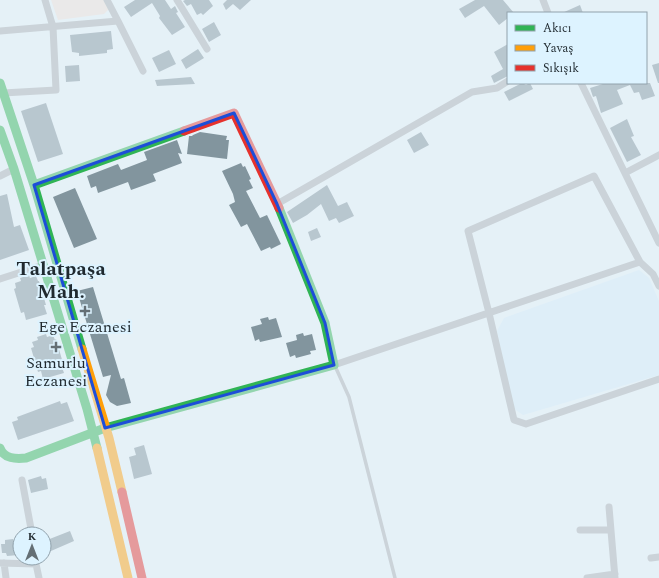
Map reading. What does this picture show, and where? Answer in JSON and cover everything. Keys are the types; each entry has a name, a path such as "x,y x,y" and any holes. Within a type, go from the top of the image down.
{"main road":[{"path":"0,83 34,185 105,428 142,578"},
{"path":"0,448 1,451 13,459 26,458 105,428 334,364 325,323 277,204 234,113 34,185"},
{"path":"0,130 14,169 87,409 128,578"}],"street":[{"path":"3,93 56,90 52,27 45,0"},
{"path":"107,0 143,70"},
{"path":"177,0 207,49"},
{"path":"543,0 548,12"},
{"path":"0,31 118,21"},
{"path":"277,204 472,92 497,88 507,82"},
{"path":"581,84 659,243"},
{"path":"625,173 659,155"},
{"path":"0,176 14,169"},
{"path":"659,286 653,274 640,262 594,176 468,231 514,420 526,424 659,379"},
{"path":"334,364 640,262"},
{"path":"0,279 42,265"},
{"path":"22,480 31,526"},
{"path":"587,578 615,576 609,507"},
{"path":"580,530 611,530"},
{"path":"651,558 659,557"},
{"path":"6,578 2,563 12,562"},
{"path":"37,566 39,578"}],"lane":[{"path":"334,364 348,397 394,578"}],"highlighted area":[{"path":"234,113 277,204 325,323 334,365 105,428 34,185"}],"shaded area":[{"path":"51,0 104,0 109,9 104,14 58,20"},
{"path":"639,270 649,278 659,301 659,375 523,415 513,408 497,331 504,318"}],"building":[{"path":"135,0 165,0 171,9 175,6 178,12 176,13 185,27 172,35 159,18 160,16 152,3 131,17 124,7"},
{"path":"209,0 213,6 203,15 201,13 197,15 191,4 187,6 183,1"},
{"path":"227,0 251,0 240,10 233,4 226,10 223,4"},
{"path":"475,0 503,0 513,12 507,12 507,19 499,25 484,6 465,18 459,9"},
{"path":"580,5 583,12 564,12"},
{"path":"214,22 221,35 209,42 202,29"},
{"path":"111,31 113,49 107,50 107,53 79,56 79,53 72,52 70,35"},
{"path":"507,45 507,76 494,83 491,76 503,69 494,52"},
{"path":"198,49 204,58 186,69 181,60"},
{"path":"169,50 176,64 159,72 152,58"},
{"path":"659,63 659,83 658,83 652,65"},
{"path":"79,65 80,81 66,82 65,66"},
{"path":"191,77 195,84 157,86 155,80"},
{"path":"650,83 655,96 642,100 639,92 634,93 630,85 617,90 623,104 601,113 596,96 593,97 590,88 603,84"},
{"path":"520,84 530,84 533,89 509,101 504,92"},
{"path":"46,103 63,154 38,162 21,111"},
{"path":"627,119 634,136 631,137 641,155 627,162 610,128"},
{"path":"200,132 227,136 226,140 229,140 227,159 187,154 189,136"},
{"path":"421,132 429,145 414,153 407,140"},
{"path":"177,140 182,154 178,153 182,163 153,174 156,181 131,190 128,182 98,193 96,186 91,188 87,176 118,164 121,170 147,160 144,152"},
{"path":"241,163 243,167 245,166 253,188 246,191 260,218 267,215 281,244 271,249 270,247 261,251 247,224 241,227 229,205 235,202 233,194 222,171"},
{"path":"327,185 338,206 347,202 354,216 339,223 336,218 329,221 321,204 307,215 293,223 287,212"},
{"path":"75,188 97,239 74,248 53,197"},
{"path":"7,194 14,227 20,225 29,250 0,260 0,196"},
{"path":"317,228 321,237 311,241 308,232"},
{"path":"29,275 30,278 36,276 39,281 47,314 26,320 24,312 21,313 14,289 16,288 15,283 21,281 20,278"},
{"path":"93,287 121,379 124,378 131,403 117,406 110,402 106,395 111,375 103,377 77,291"},
{"path":"268,317 269,320 276,318 282,337 260,342 259,339 255,341 251,327 262,324 260,319"},
{"path":"303,333 304,336 312,334 316,350 310,351 311,354 296,358 295,355 290,357 286,343 297,340 296,335"},
{"path":"46,334 47,337 53,335 55,340 56,339 63,363 61,364 64,373 43,379 41,371 38,372 31,348 34,347 32,342 38,340 37,337"},
{"path":"60,401 61,404 67,402 74,421 18,440 12,422 18,420 17,417"},
{"path":"144,445 152,474 134,479 129,457 136,455 134,448"},
{"path":"41,476 42,479 46,478 48,489 31,493 28,480"},
{"path":"70,531 74,541 52,551 52,538"},
{"path":"12,539 12,556 7,556 6,553 2,553 1,544 5,544 5,540"}],"traffic: fast":[{"path":"0,83 34,185 82,349"},
{"path":"0,130 14,169 87,409 97,448"},
{"path":"34,185 184,131"},
{"path":"0,448 4,454 11,458 26,458 105,428 334,365 325,323 279,208"}],"traffic: slow":[{"path":"82,349 109,438 122,492"},
{"path":"97,448 128,578"}],"traffic: jam":[{"path":"184,131 234,113 279,208"},
{"path":"122,492 142,578"}],"place":[{"name":"Ege Eczanesi","path":"85,311"},
{"name":"Samurlu Eczanesi","path":"56,347"}],"district":[{"name":"Talatpaşa Mah.","path":"61,280"}]}
